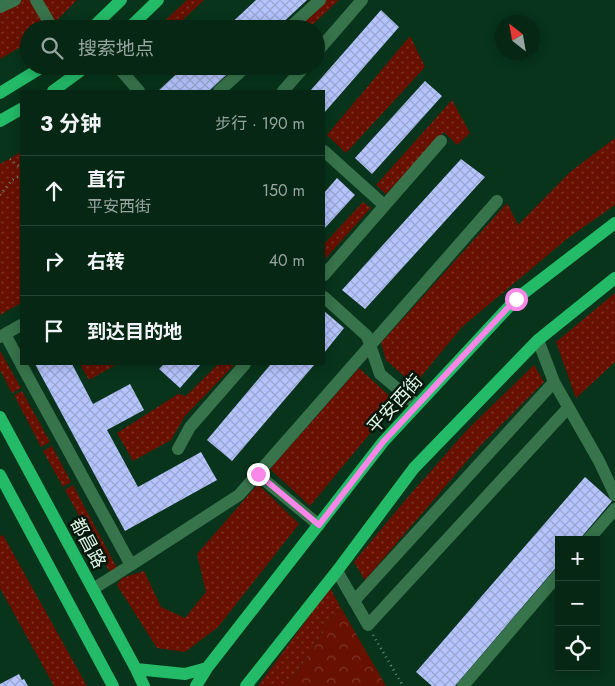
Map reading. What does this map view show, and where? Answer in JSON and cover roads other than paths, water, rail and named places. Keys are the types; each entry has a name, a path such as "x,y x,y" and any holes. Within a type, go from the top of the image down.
{"main road":[{"path":"100,20 121,0"},
{"path":"137,20 158,0"},
{"path":"0,93 29,75"},
{"path":"54,90 75,75"},
{"path":"0,121 20,110"},
{"name":"平安西街","path":"196,686 207,668 383,442 516,299 615,223"},
{"path":"246,686 337,572 414,468 538,340 615,278"},
{"name":"都昌路","path":"0,417 144,686"},
{"path":"0,475 113,686"},
{"path":"136,669 186,674 207,668"}],"street":[{"path":"0,7 15,0"},
{"path":"36,0 48,20"},
{"path":"298,20 320,0"},
{"path":"325,43 362,0"},
{"path":"125,75 138,90"},
{"path":"221,90 237,75"},
{"path":"284,90 297,75"},
{"path":"325,274 441,141"},
{"path":"325,152 384,206"},
{"path":"93,589 239,495 497,201"},
{"path":"325,298 367,336 380,374 417,405"},
{"path":"20,327 3,336 20,362"},
{"path":"538,340 554,382 599,461 615,495"},
{"path":"22,365 131,565"},
{"path":"178,448 190,427 244,365"},
{"path":"354,601 554,382"},
{"path":"337,572 368,624 568,408"},
{"path":"258,474 319,525"},
{"path":"591,536 615,508"},
{"path":"463,686 555,579"}]}
